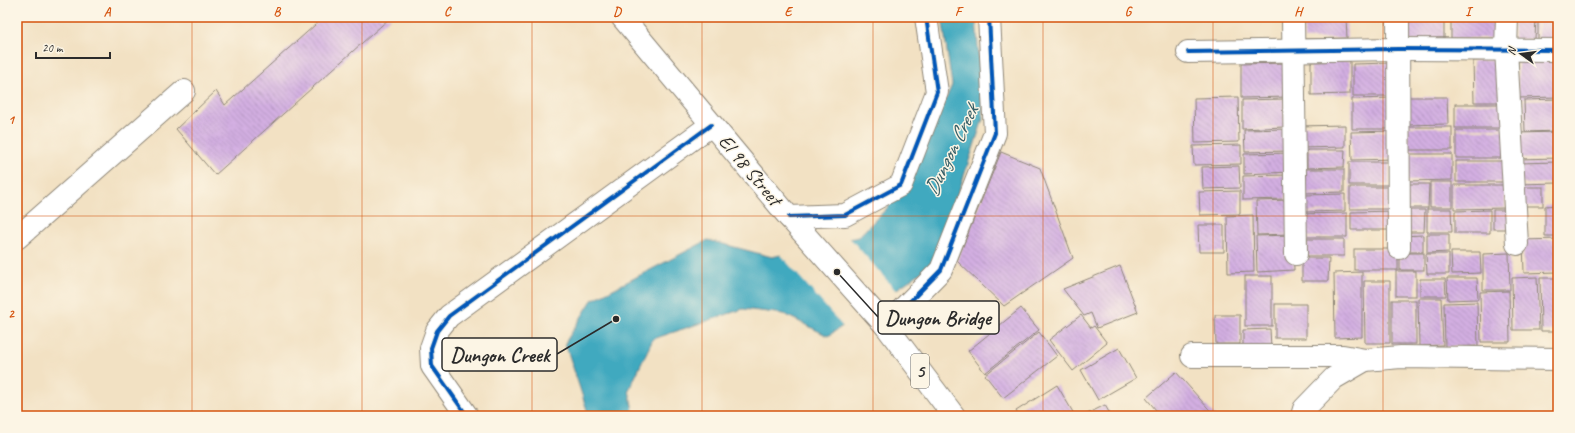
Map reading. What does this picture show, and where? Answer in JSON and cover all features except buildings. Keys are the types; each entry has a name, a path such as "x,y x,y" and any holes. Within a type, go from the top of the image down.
{"street":[{"name":"El 98 Street","path":"622,17 789,217 886,326 954,416"},
{"path":"789,217 844,215 901,185 937,92 926,17"},
{"path":"886,326 941,270 995,133 989,17"},
{"path":"1294,17 1296,254"},
{"path":"1398,17 1399,248"},
{"path":"1507,17 1506,49 1517,244"},
{"path":"1188,52 1398,49 1558,50"},
{"path":"17,238 184,92"},
{"path":"467,416 432,366 431,348 437,331 449,316 711,125"},
{"path":"1192,356 1343,356 1365,360 1401,357 1558,359"},
{"path":"1302,416 1304,409 1334,378 1365,360"}],"water":[{"path":"942,17 976,17 983,119 935,263 828,336 784,314 743,309 653,339 629,390 634,416 589,416 565,343 592,300 708,240 772,257 858,237 907,188 952,85"}],"pier":[{"path":"849,237 897,292 844,328 779,253"}],"cycle path":[{"path":"789,217 845,215 901,185 937,92 926,17"},
{"path":"886,326 941,270 995,133 989,17"},
{"path":"1188,52 1398,49 1558,50"},
{"path":"467,416 432,366 431,348 437,331 449,316 711,125"}],"place":[{"name":"Dungon Bridge","path":"837,272"},
{"name":"Dungon Creek","path":"616,319"}]}
